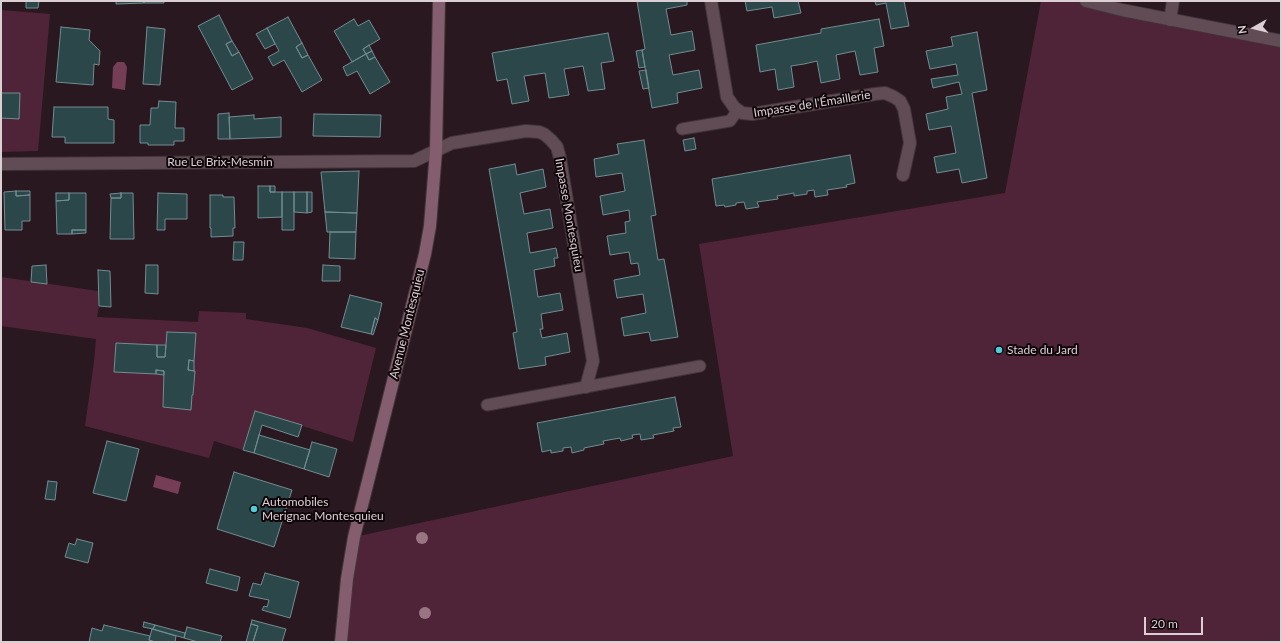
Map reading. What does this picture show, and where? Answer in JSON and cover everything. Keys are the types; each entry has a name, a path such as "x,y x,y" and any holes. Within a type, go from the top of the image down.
{"street":[{"name":"Avenue Montesquieu","path":"342,642 347,579 354,537 425,254 430,226 436,150 439,1"},
{"name":"Impasse de l'Émaillerie","path":"711,1 727,97 734,107 742,113 752,114 875,94 884,93 894,97 900,101 904,109 910,143 903,175"},
{"path":"1086,1 1170,20 1281,41"},
{"path":"1170,20 1173,1"},
{"name":"Impasse Montesquieu","path":"436,150 452,143 526,130 544,134 557,147 593,361 586,387"},
{"name":"Rue Le Brix-Mesmin","path":"1,164 414,161 436,150"}],"lane":[{"path":"682,129 730,121 738,110"},
{"path":"487,405 700,366"}],"shaded area":[{"name":"Stade du Jard","path":"1041,1 1086,1 1281,41 1281,642 341,642 354,537 733,456 699,244 1005,193"},
{"path":"1,10 50,14 38,151 1,152"},
{"path":"117,62 124,62 127,67 125,90 112,88 113,67"},
{"path":"1,277 98,291 99,306 97,317 198,322 199,311 246,313 246,319 307,328 376,348 353,442 255,411 243,450 214,441 209,458 85,426 96,339 1,326"},
{"path":"156,475 181,482 178,494 153,487"}],"building":[{"path":"26,1 39,1 38,8 26,8"},
{"path":"116,1 144,1 144,3 116,4"},
{"path":"144,1 164,1 164,3 144,3"},
{"path":"637,1 687,1 687,5 666,9 671,35 692,31 695,50 669,55 673,75 699,70 702,88 677,93 678,103 652,108 642,50 645,49"},
{"path":"745,1 798,1 801,13 774,18 772,7 747,11"},
{"path":"875,1 904,1 909,26 891,29 886,3 876,5"},
{"path":"219,15 232,41 226,44 232,56 239,52 253,79 232,90 198,26"},
{"path":"288,17 302,43 296,47 302,58 308,55 322,80 302,92 284,60 273,66 268,57 279,51 267,28"},
{"path":"354,19 358,26 369,20 380,39 363,49 366,54 352,62 334,31"},
{"path":"879,19 884,46 874,48 878,72 860,75 855,51 836,55 840,79 821,83 817,61 791,66 794,87 778,90 775,69 760,72 756,45 821,33 821,29"},
{"path":"61,27 90,30 89,40 100,51 99,65 94,64 93,85 56,82"},
{"path":"147,27 165,29 160,85 143,84"},
{"path":"267,28 275,44 265,49 256,34"},
{"path":"977,32 987,90 972,93 987,178 962,183 959,169 937,173 934,157 956,153 951,126 929,130 926,114 948,109 946,97 962,94 959,82 933,88 931,79 958,75 956,64 930,69 926,51 953,46 951,37"},
{"path":"608,33 614,61 601,63 605,89 588,91 583,66 564,69 569,95 549,98 545,73 524,76 529,101 512,104 507,79 497,81 492,53"},
{"path":"232,41 239,52 232,56 226,44"},
{"path":"302,43 308,55 302,58 296,47"},
{"path":"369,45 372,51 366,54 363,49"},
{"path":"642,50 645,67 639,68 636,51"},
{"path":"372,51 375,57 369,60 366,54"},
{"path":"366,54 369,60 375,57 390,82 370,94 357,71 347,76 343,67"},
{"path":"646,70 649,88 643,89 639,71"},
{"path":"1,93 20,93 19,119 1,118"},
{"path":"159,101 176,102 175,128 184,128 184,141 174,141 174,145 148,145 148,143 140,143 140,125 150,125 151,108 158,108"},
{"path":"54,107 108,107 108,119 114,120 114,143 65,143 65,137 52,137"},
{"path":"229,113 230,139 218,139 218,114"},
{"path":"314,114 381,115 380,137 313,136"},
{"path":"254,115 254,119 281,117 281,137 230,139 229,117"},
{"path":"694,138 696,149 685,151 683,140"},
{"path":"644,140 656,215 651,216 658,260 664,259 678,337 651,341 649,332 624,336 621,318 646,313 643,294 617,298 614,280 640,275 638,263 631,264 629,252 610,255 607,236 626,233 625,222 630,221 629,210 603,215 600,196 625,191 622,173 596,177 594,159 619,154 617,144"},
{"path":"850,155 855,183 846,185 847,187 827,190 828,195 815,197 814,190 807,191 807,194 794,196 794,193 777,196 778,199 757,202 759,207 746,209 744,202 725,207 724,205 716,206 712,179"},
{"path":"515,164 517,175 543,169 546,187 520,193 524,214 550,209 553,228 527,233 530,253 556,248 558,258 554,258 555,266 534,270 538,297 560,293 563,310 541,314 543,329 540,329 542,338 567,333 570,352 545,357 546,365 519,369 513,333 517,332 489,169"},
{"path":"359,171 357,213 325,212 321,172"},
{"path":"258,186 270,186 270,192 282,192 282,217 258,218"},
{"path":"270,186 275,186 275,192 270,192"},
{"path":"16,191 30,191 30,195 16,196"},
{"path":"16,191 16,196 30,195 30,221 22,221 22,230 5,230 4,192"},
{"path":"282,192 294,192 294,230 282,230"},
{"path":"294,192 307,192 307,213 294,212"},
{"path":"307,192 312,192 312,212 307,213"},
{"path":"56,193 69,193 69,200 56,201"},
{"path":"69,193 86,193 86,230 72,230 72,234 57,234 56,201 69,200"},
{"path":"121,193 121,198 111,198 110,194"},
{"path":"121,193 133,193 134,239 110,239 111,198 121,198"},
{"path":"158,193 187,194 187,219 165,219 165,230 157,230"},
{"path":"210,195 234,197 235,228 233,228 233,236 211,237"},
{"path":"325,212 357,213 356,232 327,232"},
{"path":"72,230 86,230 86,233 72,234"},
{"path":"330,232 356,232 355,259 329,258"},
{"path":"234,242 244,242 243,260 233,260"},
{"path":"46,265 47,284 31,282 32,266"},
{"path":"146,265 158,265 158,294 145,293"},
{"path":"323,265 340,266 340,281 322,281"},
{"path":"98,270 110,271 111,307 99,306"},
{"path":"350,295 382,303 378,320 375,318 371,334 341,327"},
{"path":"375,318 378,320 373,335 371,334"},
{"path":"167,332 196,333 194,361 189,360 188,370 195,371 191,410 163,407 164,371 156,370 156,374 114,372 116,343 157,345 157,357 165,357"},
{"path":"157,345 166,345 165,357 157,357"},
{"path":"189,360 194,361 194,371 188,370"},
{"path":"156,370 164,371 164,375 156,374"},
{"path":"675,397 681,427 673,428 674,431 653,435 654,438 641,440 640,434 632,435 633,438 621,441 620,438 603,441 604,444 584,448 584,450 572,453 571,447 563,448 563,451 551,453 551,450 542,452 537,423"},
{"path":"255,411 302,425 298,437 262,425 254,453 243,450"},
{"path":"259,435 310,450 304,469 254,453"},
{"path":"107,441 139,449 126,501 93,493"},
{"path":"312,442 337,449 329,477 304,469"},
{"name":"Automobiles Merignac Montesquieu","path":"234,472 292,490 274,547 217,529"},
{"path":"48,481 57,482 55,500 45,499"},
{"path":"77,539 93,543 88,563 65,557 69,543 75,545"},
{"path":"210,569 240,577 237,591 206,583"},
{"path":"265,573 299,582 290,618 262,610 264,606 267,607 269,600 249,596 253,583 261,585"},
{"path":"252,620 286,629 282,642 253,642 258,626 251,624"},
{"path":"144,622 155,625 153,629 143,627"},
{"path":"251,624 258,626 253,642 246,642"},
{"path":"104,625 150,636 149,640 155,642 89,642 92,628 102,631"},
{"path":"155,625 185,633 184,638 153,629"},
{"path":"187,627 222,636 220,642 198,642 184,638"},
{"path":"152,629 176,636 175,642 155,642 149,640"}],"place":[{"name":"Stade du Jard","path":"999,350"},
{"name":"Automobiles Merignac Montesquieu","path":"254,509"}]}
